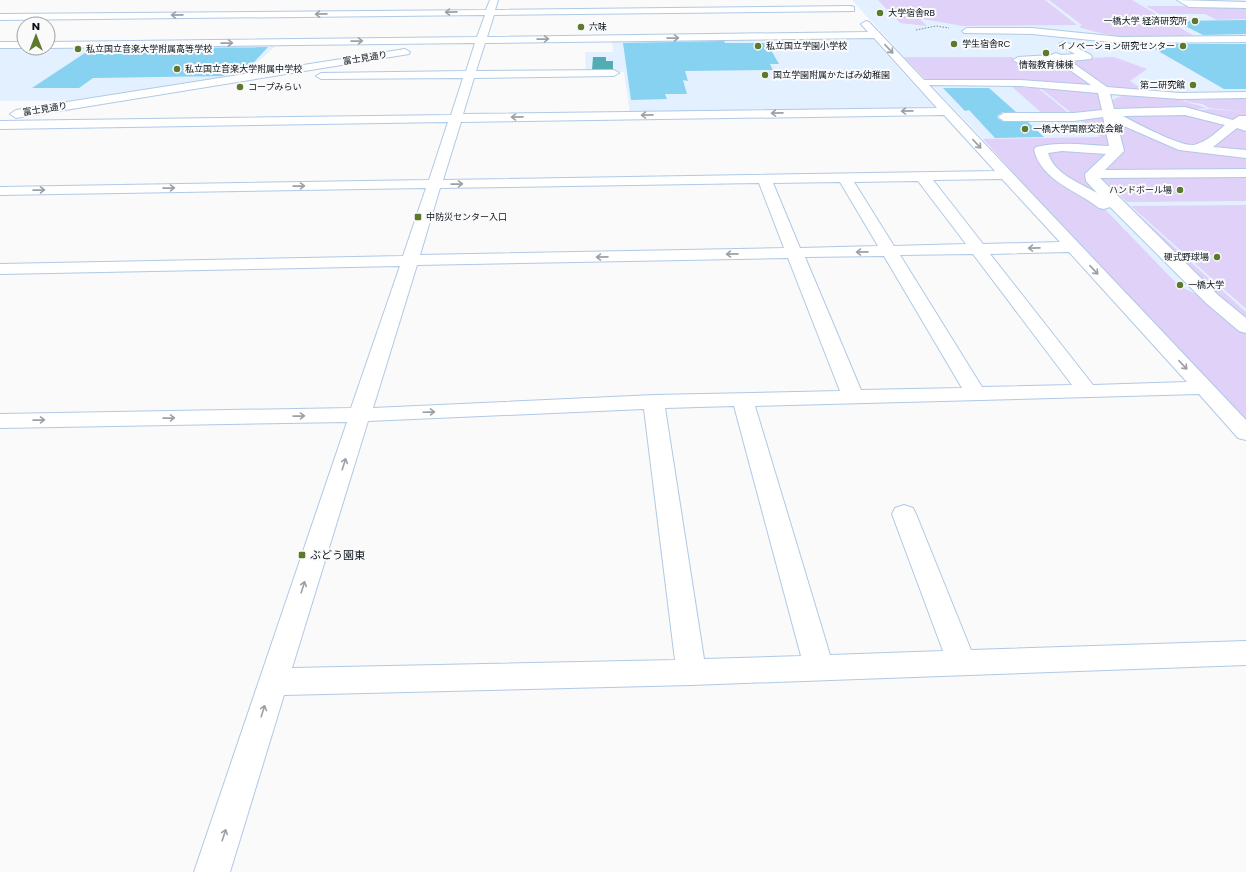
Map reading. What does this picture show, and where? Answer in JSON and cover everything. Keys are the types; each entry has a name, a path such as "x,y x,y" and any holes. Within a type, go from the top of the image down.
{"street":[{"path":"212,872 272,682 410,262 494,0"},
{"path":"595,22 730,0"},
{"path":"1181,0 1189,4 1246,5"},
{"path":"606,3 637,3 637,11"},
{"path":"0,17 664,11 847,4 1246,432"},
{"path":"300,14 311,5"},
{"path":"104,24 130,8"},
{"path":"186,24 198,15"},
{"name":"富士見通り","path":"0,116 549,29"},
{"path":"967,31 1032,31 1120,40 1246,38"},
{"path":"162,44 174,34"},
{"path":"56,45 876,35"},
{"path":"72,44 85,36"},
{"path":"1155,39 1246,38"},
{"path":"1018,60 1058,57 1087,57 1064,44"},
{"path":"0,45 16,45"},
{"path":"1058,57 1103,89 1117,151"},
{"path":"246,77 614,73"},
{"path":"928,82 1007,83 1103,89 1180,96 1246,95"},
{"path":"1007,83 1017,93"},
{"path":"1180,96 1185,102 1202,104 1208,108"},
{"path":"1033,107 1043,117"},
{"path":"1004,117 1185,112 1208,108 1246,112"},
{"path":"0,125 946,111"},
{"path":"1185,112 1242,123"},
{"path":"1108,113 1149,133 1192,149 1246,154"},
{"path":"1192,149 1211,143 1242,123"},
{"path":"1117,151 1062,147 1041,150 1042,158 1054,173 1097,199 1184,286 1212,299"},
{"path":"1092,174 1117,151"},
{"path":"1092,174 1246,174"},
{"path":"1092,174 1093,181 1212,299 1246,327"},
{"path":"0,190 1006,175"},
{"path":"922,176 1087,391"},
{"path":"844,177 976,394"},
{"path":"764,178 853,397"},
{"path":"0,269 1073,248"},
{"path":"0,421 360,415 654,402 1205,388"},
{"path":"743,400 819,668"},
{"path":"654,402 691,672"},
{"path":"904,514 962,663"},
{"path":"272,682 691,672 1246,653"}],"path":[{"path":"916,30 936,26 967,31"}],"shaded area":[{"name":"一橋大学","path":"852,0 1246,0 1246,432 983,139 904,57"},
{"path":"878,0 1045,0 1077,25 963,26 922,19 913,12 927,26 900,23"},
{"path":"1049,0 1132,0 1196,37 1137,38 1093,31 1079,27 1082,25"},
{"path":"1146,6 1246,6 1246,19 1217,20 1205,14 1159,14"},
{"path":"870,36 937,110 630,114 624,72 586,72 585,52 613,52 612,39"},
{"path":"279,43 244,74 66,101 0,101 0,46 16,47 16,56 56,56 56,48"},
{"path":"904,57 1012,57 1017,62 1059,59 1098,88 1019,82 1015,79 925,79"},
{"path":"1114,57 1147,69 1130,81 1148,93 1104,89 1062,59"},
{"path":"1009,84 1019,84 1024,88 1038,88 1071,115 1044,115"},
{"path":"1021,84 1101,90 1105,112 1074,115 1039,87 1025,87"},
{"path":"1142,93 1179,97 1188,103 1206,108 1185,111 1110,112 1113,100 1123,95"},
{"path":"1246,96 1246,112 1209,108 1202,104 1187,102 1182,97 1201,100"},
{"path":"1209,109 1246,112 1246,118 1234,123 1188,112"},
{"path":"1186,112 1232,123 1226,131 1191,148 1178,144 1112,114"},
{"path":"1111,115 1175,145 1246,155 1246,173 1096,173 1120,152"},
{"path":"1105,116 1112,148 1035,149 1037,158 1050,173 1095,199 1179,286 1210,301 1246,332 1246,432 983,139 1100,137 1077,118"},
{"path":"1237,124 1246,127 1246,153 1197,149"},
{"path":"1064,149 1111,152 1089,170 1088,180 1198,289 1187,284 1101,197 1058,172 1048,159 1046,151"},
{"name":"ハンドボール場","path":"1246,175 1246,201 1127,202 1099,176"},
{"path":"1097,177 1246,312 1246,323"},
{"name":"硬式野球場","path":"1246,205 1246,309 1131,206"}],"water":[{"path":"593,57 606,57 606,61 613,61 613,70 592,70"}],"building":[{"path":"1246,20 1246,34 1203,35 1175,21"},
{"path":"724,41 725,43 767,43 779,64 770,64 773,70 685,71 688,81 683,80 687,94 665,94 667,99 631,100 623,43"},
{"path":"1146,44 1246,44 1246,89 1224,89"},
{"path":"268,47 246,71 228,71 223,76 93,78 79,88 32,88 91,49"},
{"path":"943,88 989,88 1016,112 1003,112 997,116 997,118 1004,122 1028,122 1044,137 995,138 969,110 965,111"}],"place":[{"name":"大学宿舎RB","path":"880,13"},
{"name":"一橋大学 経済研究所","path":"1195,21"},
{"name":"六味","path":"581,27"},
{"name":"学生宿舎RC","path":"954,44"},
{"name":"私立国立学園小学校","path":"758,46"},
{"name":"イノベーション研究センター","path":"1183,46"},
{"name":"私立国立音楽大学附属高等学校","path":"78,49"},
{"name":"情報教育棟棟","path":"1046,53"},
{"name":"私立国立音楽大学附属中学校","path":"177,69"},
{"name":"国立学園附属かたばみ幼稚園","path":"765,75"},
{"name":"第二研究館","path":"1193,85"},
{"name":"コープみらい","path":"240,87"},
{"name":"一橋大学国際交流会館","path":"1025,129"},
{"name":"ハンドボール場","path":"1180,190"},
{"name":"中防災センター入口","path":"418,217"},
{"name":"硬式野球場","path":"1217,257"},
{"name":"一橋大学","path":"1180,285"},
{"name":"ぶどう園東","path":"302,555"}]}
